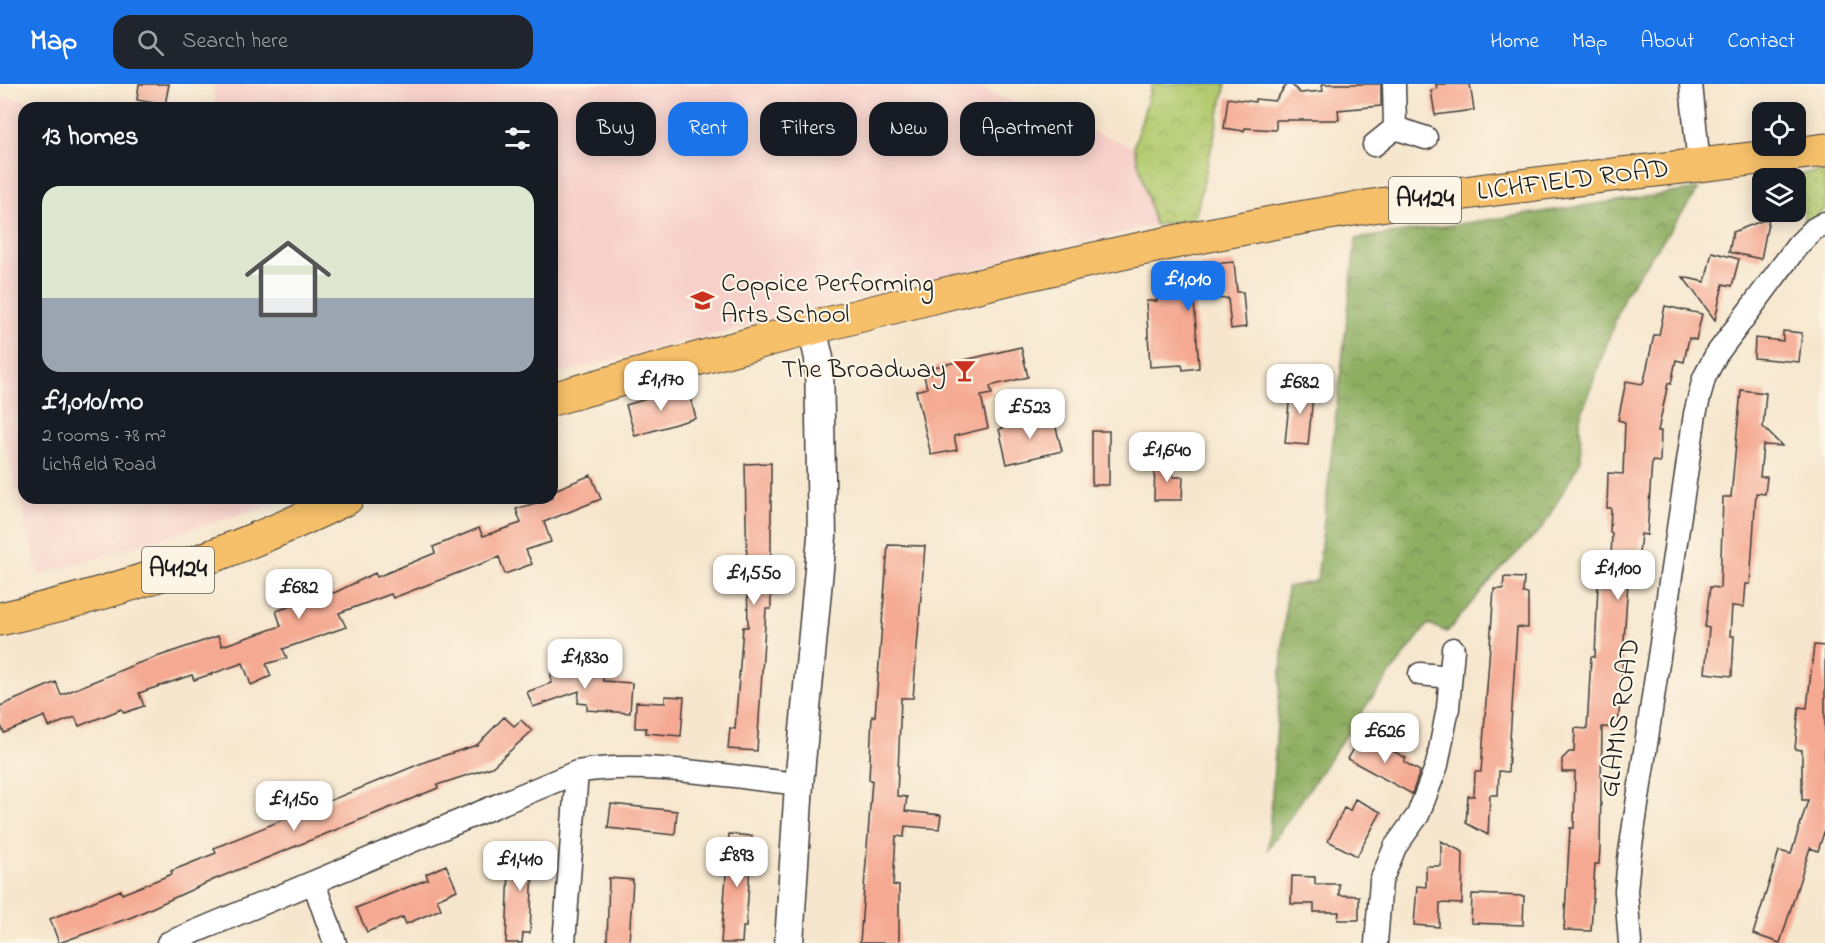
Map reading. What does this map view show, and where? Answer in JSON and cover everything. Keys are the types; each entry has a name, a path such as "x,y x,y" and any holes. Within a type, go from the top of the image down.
{"main road":[{"name":"LICHFIELD ROAD","path":"558,397 812,328 1154,247 1288,220 1521,187 1825,150"},
{"name":"A4124","path":"0,619 98,595 164,575 282,530 335,504"}],"street":[{"path":"1394,84 1395,128"},
{"path":"1691,84 1699,166"},
{"path":"1395,128 1426,138"},
{"path":"1374,145 1395,128"},
{"name":"GLAMIS ROAD","path":"1630,943 1626,891 1629,859 1695,414 1704,378 1716,355 1798,245 1814,229 1825,223"},
{"path":"789,943 799,784 822,537 819,358 812,328"},
{"path":"1376,943 1381,881 1395,847 1418,815 1437,765 1448,708 1453,649"},
{"path":"1420,674 1450,677"},
{"path":"168,943 577,772 609,767 638,768 799,784"},
{"path":"564,943 577,772"},
{"path":"314,883 335,943"}],"shaded area":[{"name":"Coppice Performing Arts School","path":"213,84 976,84 976,88 1013,102 960,102 960,156 1095,156 1095,132 1134,147 1155,225 558,374 558,102 214,102"},
{"path":"0,97 45,102 18,102 18,494 0,425"},
{"path":"21,504 274,504 39,575"}],"green space":[{"path":"1152,84 1226,84 1195,219 1155,225 1134,147"},
{"path":"1825,171 1825,209 1804,224 1806,222 1806,173"},
{"path":"1699,189 1625,294 1580,418 1581,460 1543,527 1496,574 1447,632 1428,624 1366,706 1268,849 1287,587 1317,581 1356,239"}],"building":[{"path":"139,84 169,84 166,102 137,100"},
{"path":"1287,84 1291,84 1300,93 1323,91 1322,84 1381,84 1381,106 1338,110 1339,120 1276,120 1276,130 1245,128 1244,131 1224,128 1228,98 1255,102 1255,99 1275,101"},
{"path":"1436,84 1470,84 1474,110 1435,115 1431,90 1437,89"},
{"path":"1759,222 1768,222 1761,259 1729,252 1733,232"},
{"path":"1712,252 1739,259 1732,286 1723,284 1715,320 1683,277 1705,282"},
{"path":"1234,262 1237,292 1243,292 1246,327 1231,329 1228,298 1194,301 1199,368 1183,370 1182,365 1150,367 1146,301 1157,301 1155,275 1200,272 1200,265"},
{"path":"1665,306 1702,314 1696,340 1689,338 1684,362 1676,360 1671,384 1668,383 1658,431 1661,431 1660,462 1652,461 1647,535 1641,534 1636,582 1628,582 1618,728 1602,727 1600,848 1599,864 1595,864 1591,931 1564,930 1570,828 1574,828 1575,772 1562,772 1562,759 1569,752 1574,752 1575,728 1587,729 1591,657 1595,657 1598,583 1610,584 1612,533 1610,533 1611,508 1607,508 1608,473 1623,474 1625,422 1618,420 1626,381 1642,384 1644,381 1654,335 1659,335"},
{"path":"1783,331 1802,333 1799,362 1754,358 1755,338 1783,341"},
{"path":"1021,347 1028,377 990,386 992,394 981,396 988,428 954,436 957,450 931,455 916,391 927,388 924,376 932,374 930,368"},
{"path":"1291,384 1314,386 1308,445 1285,443"},
{"path":"687,387 696,418 635,436 626,405"},
{"path":"1741,390 1766,393 1763,427 1782,446 1763,445 1760,477 1767,477 1765,494 1756,493 1750,584 1746,584 1744,607 1732,606 1730,636 1734,636 1732,676 1705,673 1709,628 1705,627 1710,587 1720,588 1723,497 1731,497"},
{"path":"1053,416 1062,451 1007,464 999,429"},
{"path":"1092,431 1109,431 1109,485 1092,485"},
{"path":"771,463 771,609 766,609 757,751 728,749 730,728 735,729 743,627 748,627 745,464"},
{"path":"1155,463 1173,463 1173,477 1183,477 1182,500 1154,500"},
{"path":"591,475 601,499 544,522 551,542 526,550 532,564 505,574 499,557 393,598 391,594 339,613 346,627 283,649 287,658 266,664 271,676 251,685 243,663 194,680 192,675 139,693 144,706 124,713 122,709 79,726 75,717 49,727 45,716 4,733 0,723 0,706 56,682 61,695 136,664 218,636 222,646 281,626 276,611 336,592 375,573 377,577 435,553 433,547 479,528 483,536 521,523 516,509 532,504 558,504 558,489"},
{"path":"888,545 925,546 913,698 901,698 897,796 907,797 905,811 941,815 939,829 905,826 904,837 896,836 893,885 899,886 899,943 860,943 872,780 869,780 872,716 875,716"},
{"path":"1504,577 1524,578 1523,593 1528,594 1528,628 1517,627 1508,772 1499,771 1498,795 1490,795 1488,835 1466,823 1468,796 1474,796 1475,772 1481,772 1494,589 1503,589"},
{"path":"1814,645 1825,646 1825,829 1818,851 1810,848 1780,943 1753,934 1779,851 1791,854 1808,800 1802,800 1802,750 1795,749 1799,707 1807,708"},
{"path":"581,667 604,669 603,681 632,683 630,713 587,710 587,704 578,703 579,691 533,707 527,692 551,683 551,669"},
{"path":"665,696 684,697 681,736 646,733 646,728 635,728 636,702 665,703"},
{"path":"504,717 514,726 521,720 532,731 492,767 437,785 438,788 213,880 132,917 59,943 50,919 121,890 122,894 172,874 171,871 216,853 214,848 427,761 477,745"},
{"path":"1362,734 1406,758 1404,762 1420,771 1412,794 1348,759"},
{"path":"1355,799 1381,812 1357,856 1328,841 1344,808 1350,811"},
{"path":"611,804 677,811 675,835 608,828"},
{"path":"729,834 752,836 746,927 743,927 742,943 721,943"},
{"path":"1441,841 1463,852 1462,904 1440,903 1439,927 1414,925 1417,886 1426,887 1426,866 1441,866"},
{"path":"510,844 534,845 530,933 523,933 522,943 506,943"},
{"path":"446,865 457,890 437,899 441,909 406,924 403,917 367,932 356,908 428,879 426,874"},
{"path":"1292,876 1315,877 1315,884 1339,884 1339,895 1359,896 1359,920 1338,920 1339,912 1314,912 1314,904 1291,904"},
{"path":"609,878 633,880 629,943 607,943"},
{"path":"1472,894 1524,896 1523,925 1471,923"}],"place":[{"name":"Coppice Performing Arts School","path":"703,300"},
{"name":"The Broadway","path":"964,370"}]}
